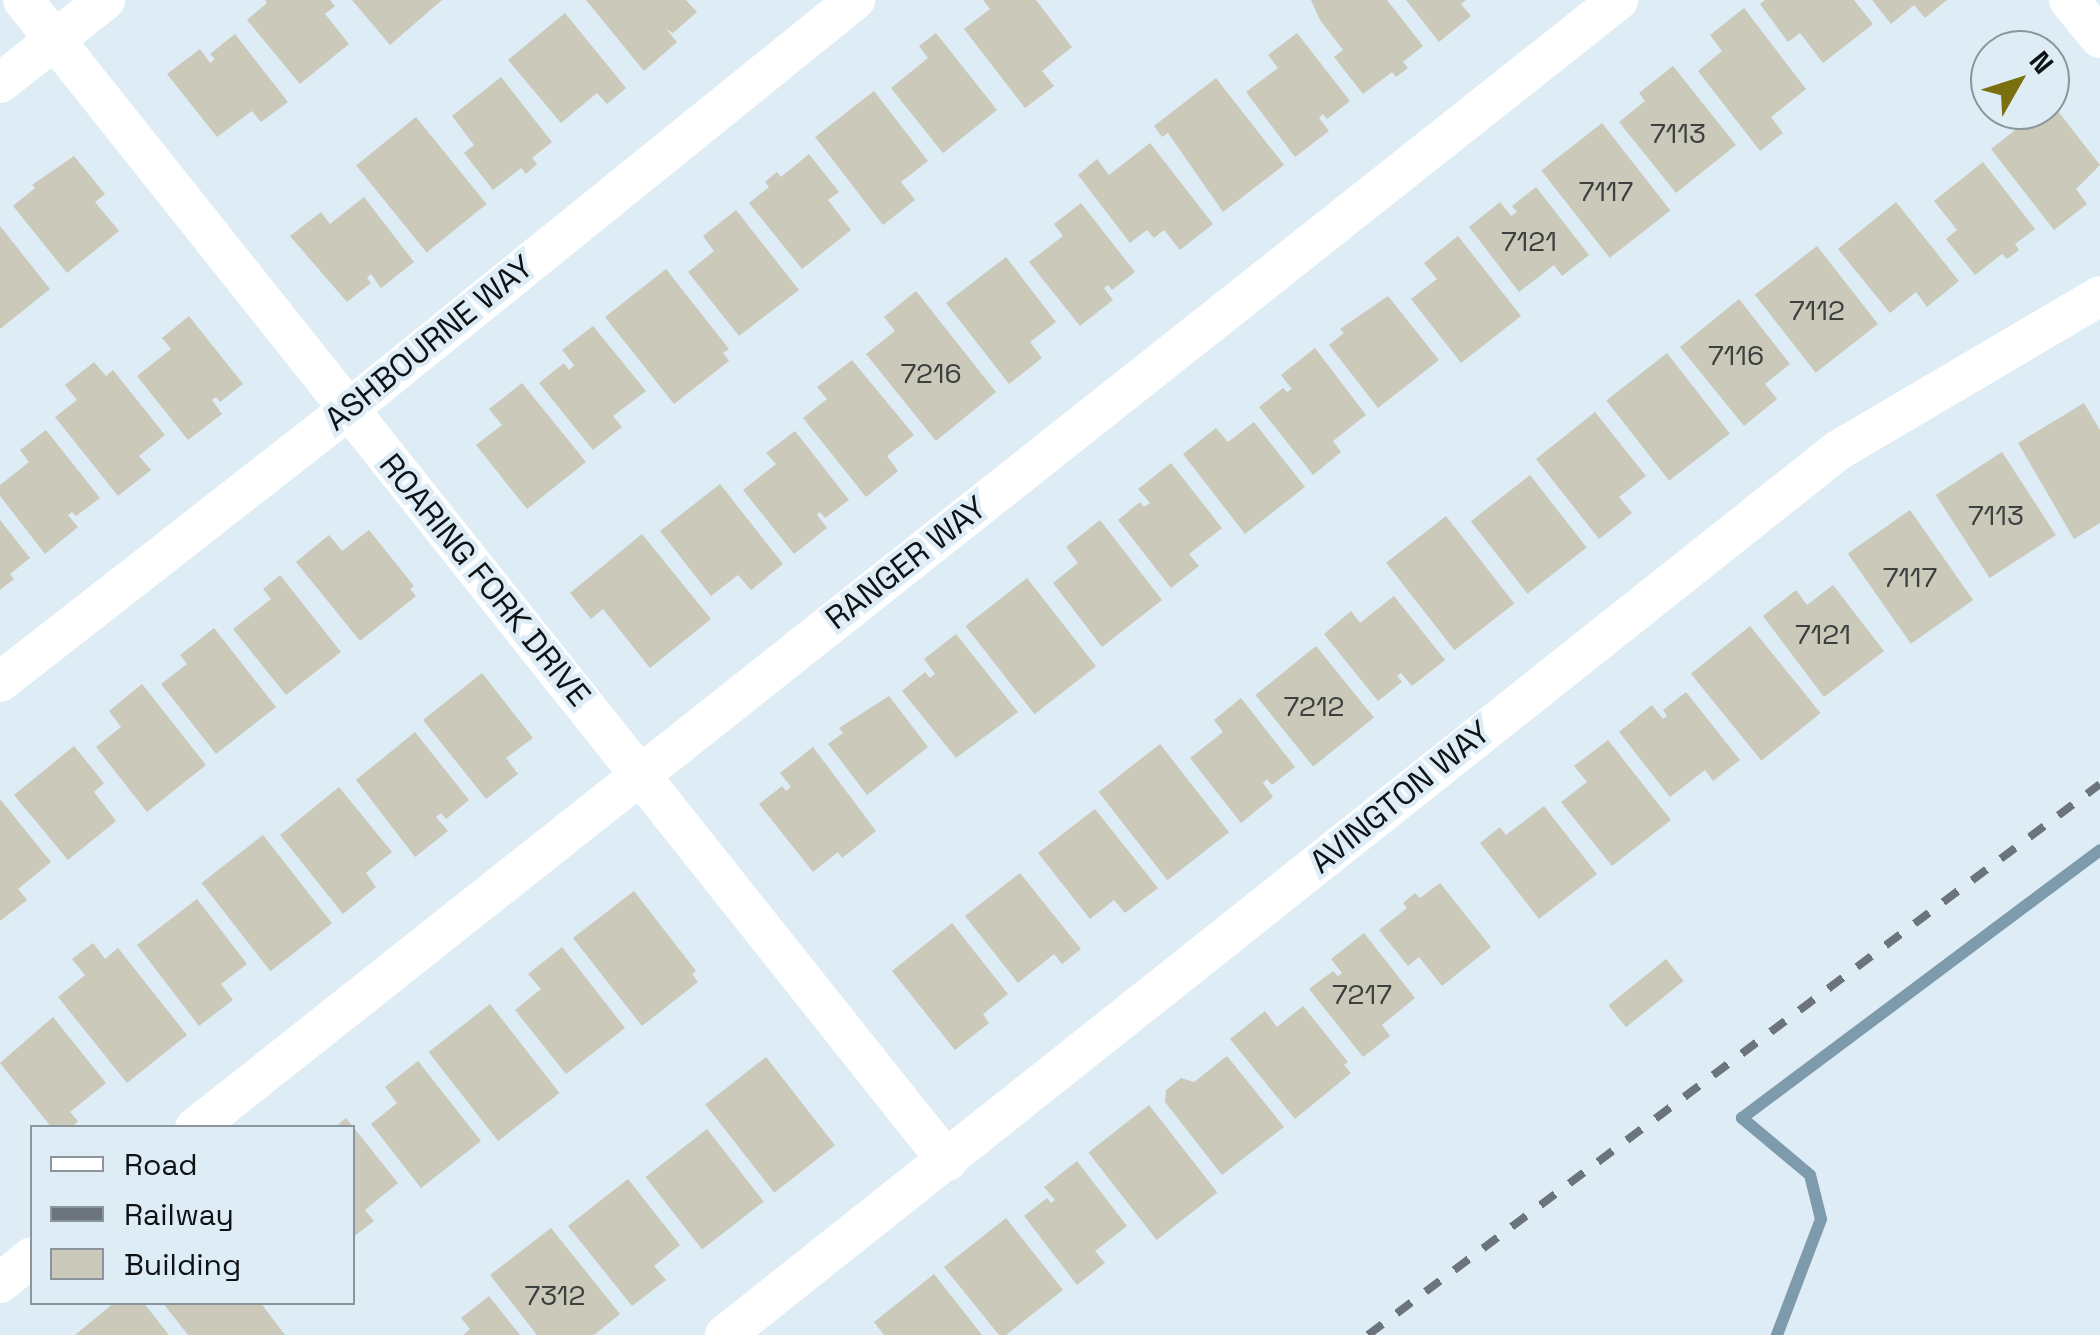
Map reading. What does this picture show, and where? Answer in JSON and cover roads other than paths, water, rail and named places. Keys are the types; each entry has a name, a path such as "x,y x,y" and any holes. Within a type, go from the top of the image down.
{"street":[{"name":"ROARING FORK DRIVE","path":"23,0 947,1161"},
{"path":"0,84 105,0"},
{"name":"ASHBOURNE WAY","path":"0,682 349,409 855,0"},
{"name":"RANGER WAY","path":"199,1125 1618,0"},
{"path":"2069,0 2100,38"},
{"name":"AVINGTON WAY","path":"725,1335 1837,451 2100,296"},
{"path":"0,1282 30,1259"}],"waterway":[{"path":"1777,1335 1821,1219 1810,1175 1742,1118 2100,850"}],"railway":[{"path":"1368,1335 2100,784"}]}
